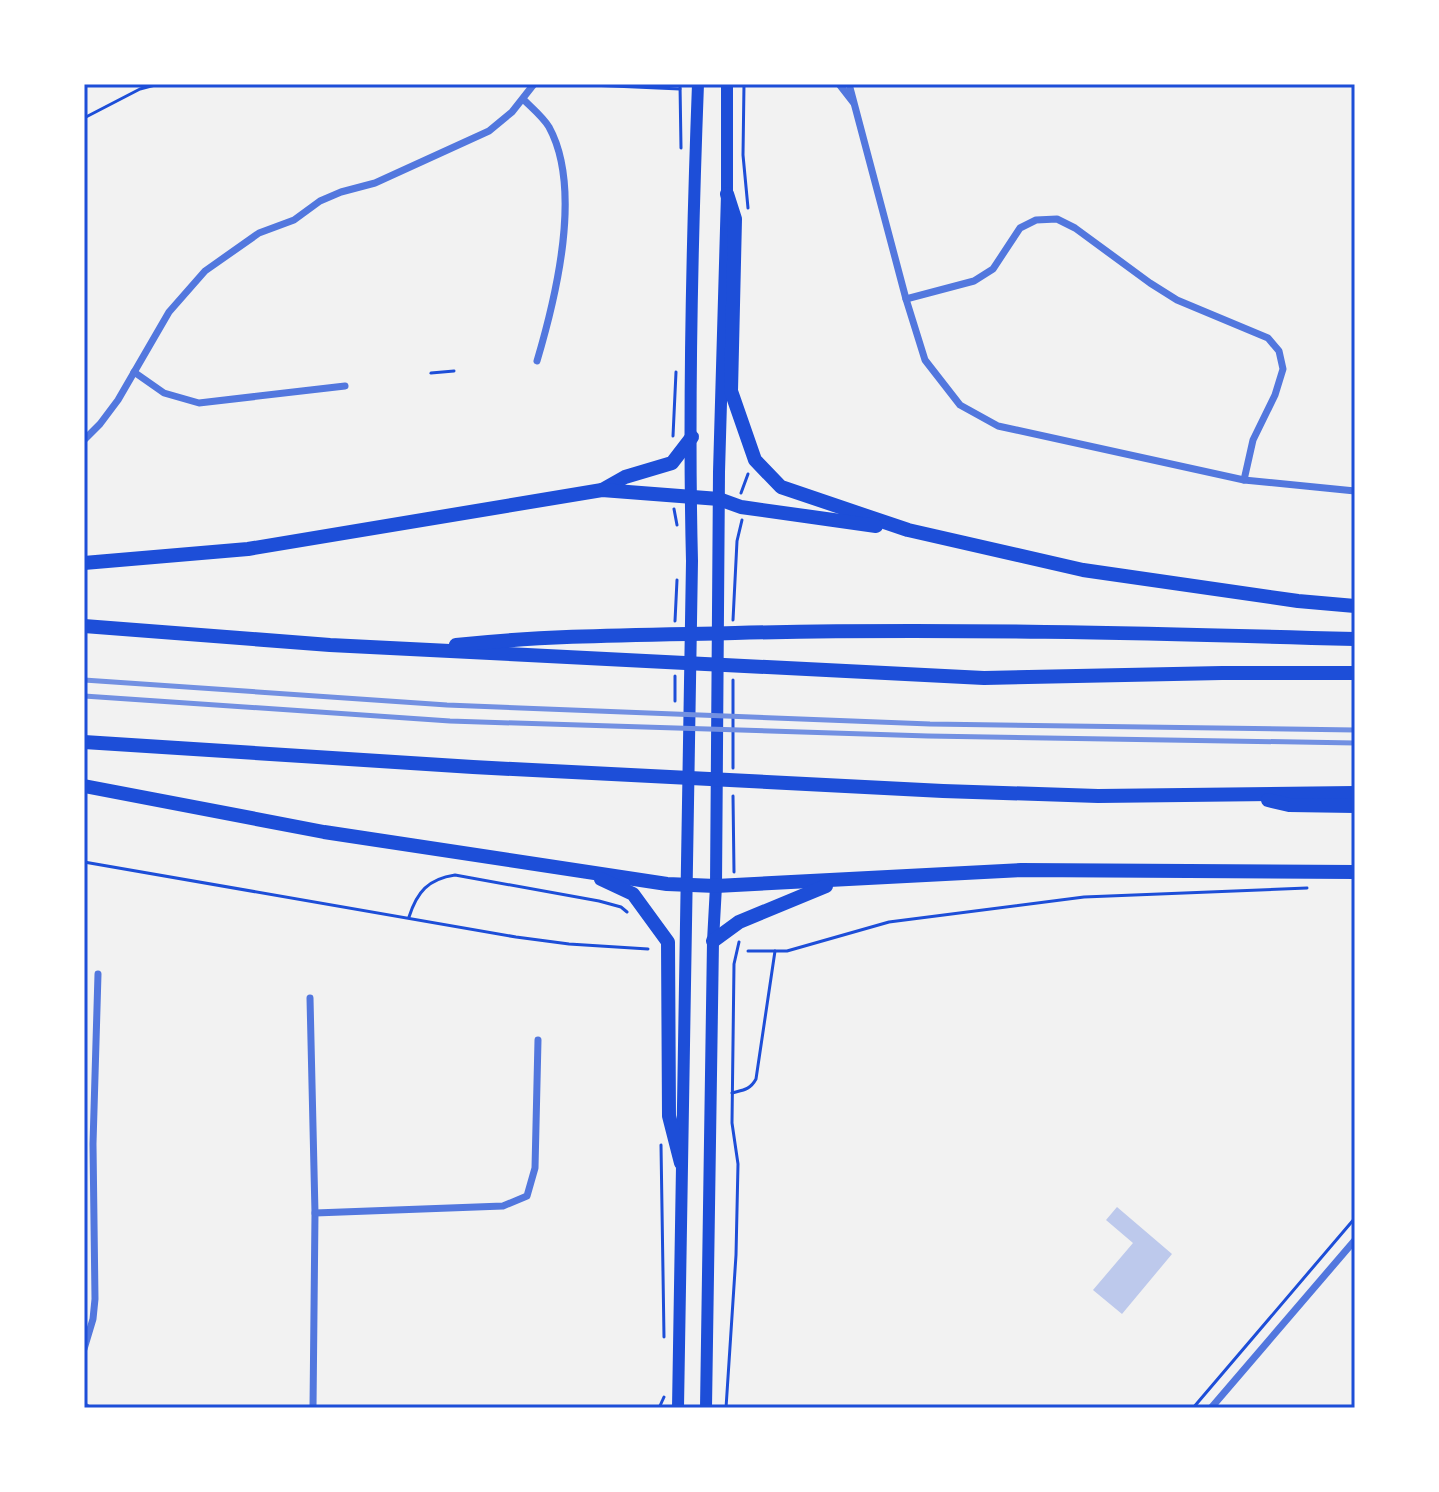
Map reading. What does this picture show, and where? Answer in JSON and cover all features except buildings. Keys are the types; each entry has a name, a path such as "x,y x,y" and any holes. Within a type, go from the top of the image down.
{"highway":[{"path":"727,194 735,219 731,391 755,460 781,487 908,530"},
{"path":"602,490 625,477 672,463 692,437"},
{"path":"84,563 248,549 602,490 719,499 741,507 908,530 1083,570 1298,601 1355,606"},
{"path":"84,626 410,649 984,678 1355,673"},
{"path":"410,649 528,637 820,631 1096,631 1355,639"},
{"path":"84,742 473,767 943,791 1098,796 1355,793"},
{"path":"84,786 324,832 667,884 716,886 1095,868 1355,872"},
{"path":"1254,796 1289,805 1355,806"},
{"path":"586,872 633,894 668,942 669,1116 681,1163"},
{"path":"713,941 739,922 842,880"}],"main road":[{"path":"678,1408 692,437 691,268 698,84"},
{"path":"706,1408 716,808 727,612 719,499 727,84"}],"street":[{"path":"84,440 100,424 169,312 205,271 259,233 308,212 320,201 375,183 489,131 524,100 534,84"},
{"path":"839,84 854,104"},
{"path":"849,84 925,360 960,405 998,426 1244,480 1355,491"},
{"path":"524,100 547,123 555,141 563,180 566,224 548,325 537,361"},
{"path":"906,299 974,281 993,269 1020,228 1036,220 1057,219 1075,228 1177,300 1268,338 1279,351 1283,369 1275,395 1253,440 1244,480"},
{"path":"134,372 164,393 199,403 345,386"},
{"path":"84,1349 95,1299 88,1144 98,974"},
{"path":"310,998 315,1213 313,1408"},
{"path":"315,1213 503,1206 527,1196 535,1168 538,1040"},
{"path":"1211,1408 1355,1240"}],"path":[{"path":"84,118 140,89 159,84"},
{"path":"568,84 680,89"},
{"path":"431,373 454,371"},
{"path":"733,627 727,612 742,520 741,489"},
{"path":"733,672 733,778"},
{"path":"733,793 734,885"},
{"path":"84,862 569,944 648,949"},
{"path":"409,917 414,900 423,888 434,880 455,875 599,901 621,907 631,915"},
{"path":"748,951 787,951 889,922 1084,897 1311,887"},
{"path":"726,1408 736,1255 738,1164 732,1123 732,1093 734,964 743,935 739,922"},
{"path":"732,1093 752,1086 756,1079 775,951"},
{"path":"1193,1408 1355,1218"}],"railway":[{"path":"84,680 447,705 930,724 1355,730"},
{"path":"84,696 450,721 928,736 1355,743"}]}
